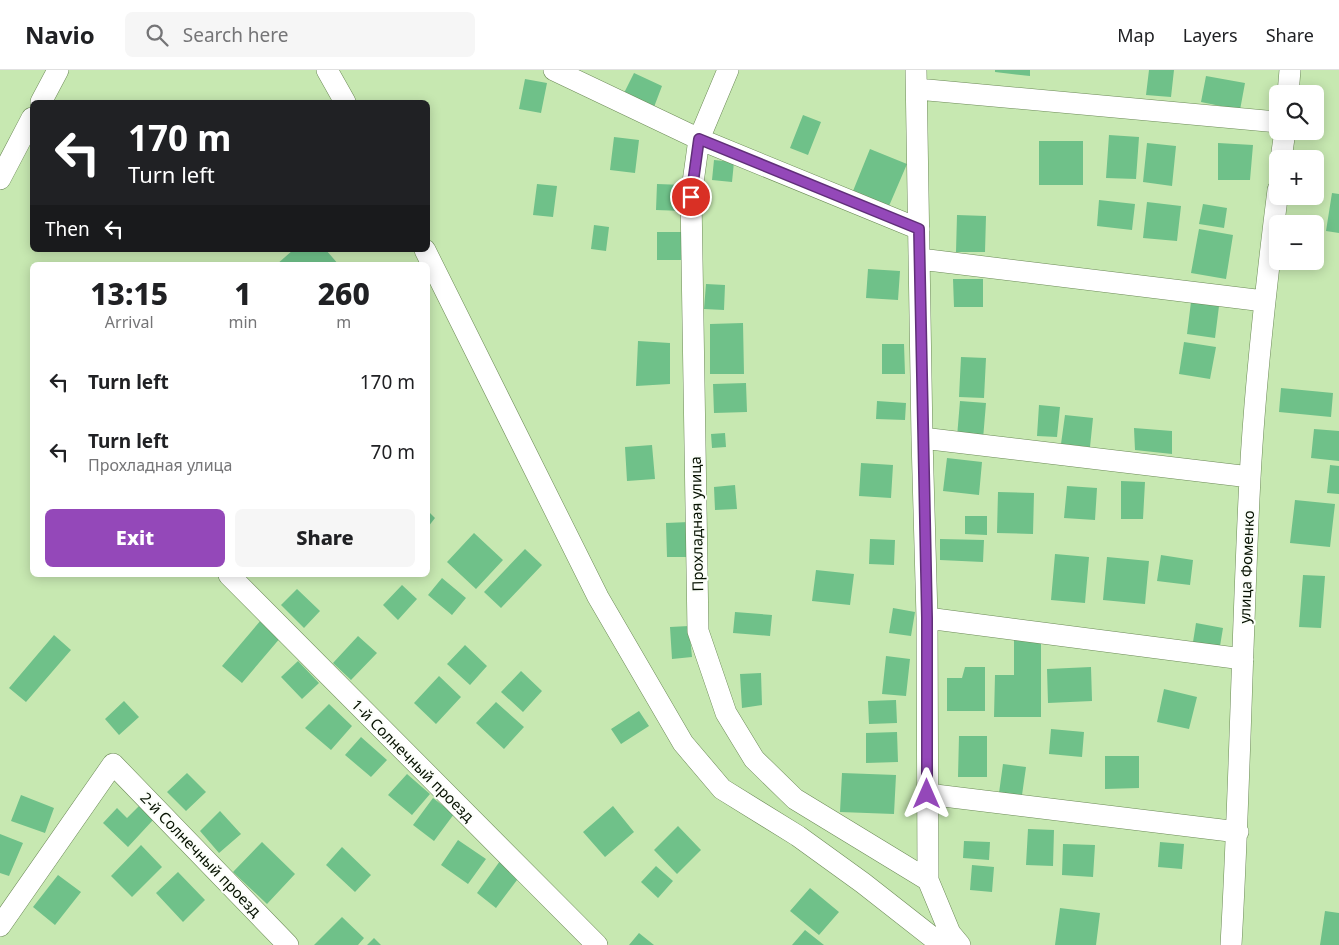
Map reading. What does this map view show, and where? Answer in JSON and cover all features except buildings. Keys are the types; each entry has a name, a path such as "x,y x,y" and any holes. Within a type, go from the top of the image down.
{"street":[{"path":"42,100 58,70"},
{"path":"328,70 344,100"},
{"path":"554,70 699,139 919,229"},
{"name":"Прохладная улица","path":"728,70 699,139 691,197 698,631 726,713 754,759 795,800 928,880"},
{"path":"1289,85 1290,70"},
{"path":"960,945 950,934 928,880 927,618 916,80 1269,121"},
{"path":"0,179 30,122"},
{"name":"улица Фоменко","path":"1231,945 1238,832 1250,476 1264,301 1276,205"},
{"path":"425,252 598,597 682,743 722,789 798,836 863,883 942,945"},
{"path":"920,259 1264,301"},
{"path":"922,438 1250,476"},
{"name":"1-й Солнечный проезд","path":"231,577 597,945"},
{"path":"927,618 1243,659"},
{"name":"2-й Солнечный проезд","path":"0,926 114,764 288,945"},
{"path":"927,794 1238,832"}],"route":[{"path":"691,197 699,139 919,229 927,618 927,794"}]}
